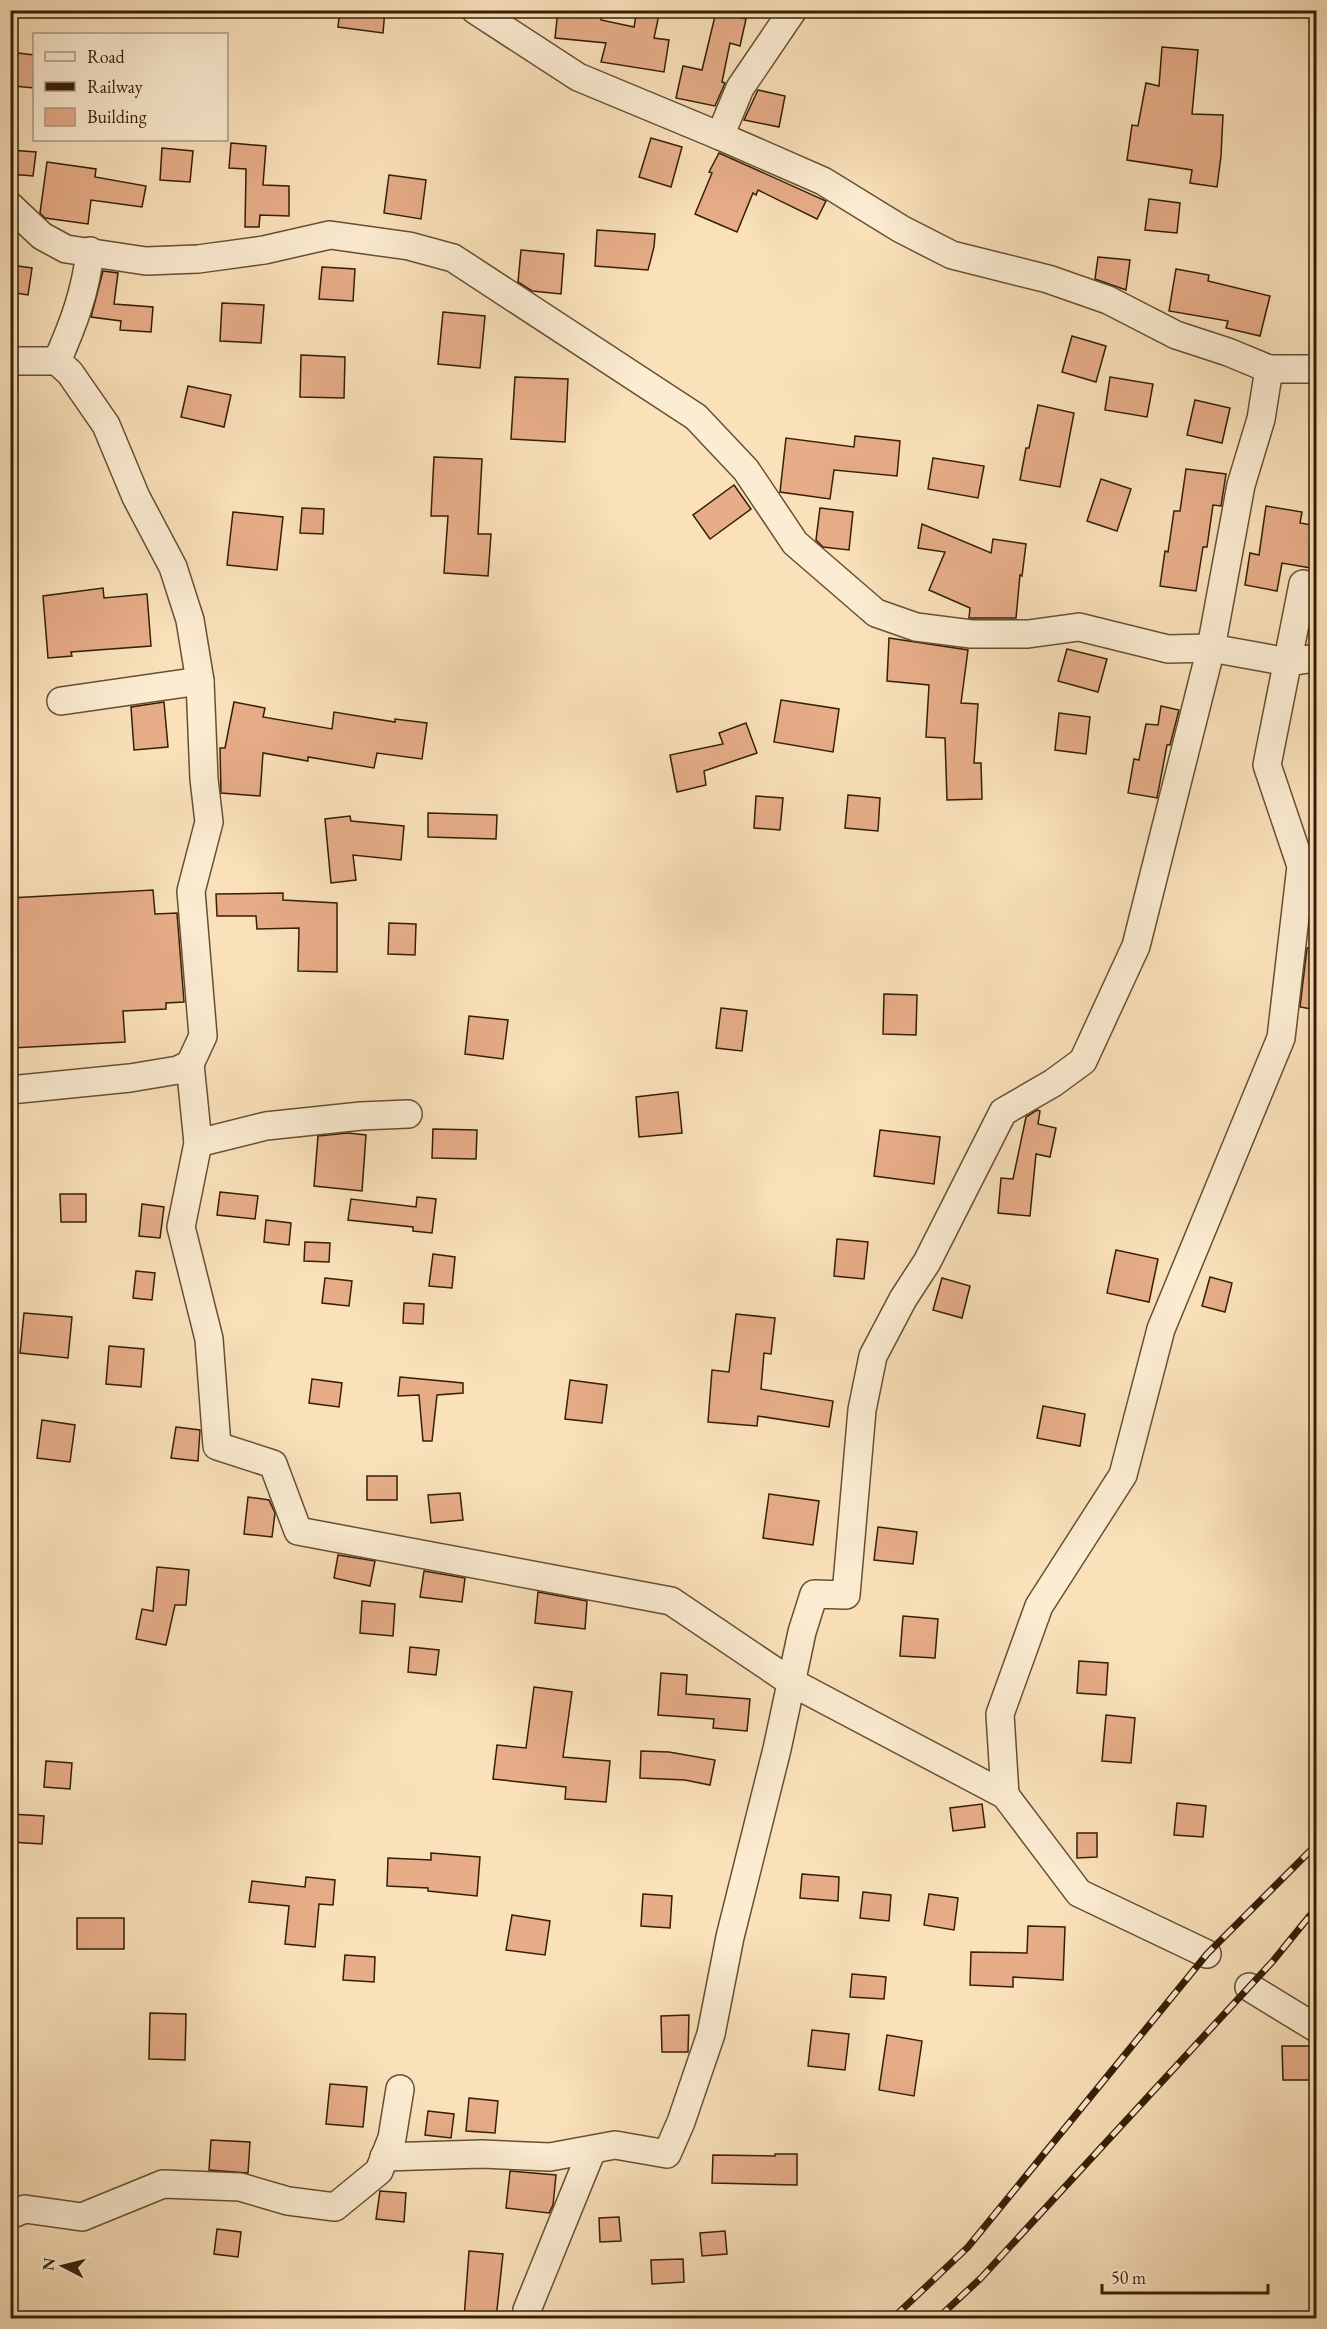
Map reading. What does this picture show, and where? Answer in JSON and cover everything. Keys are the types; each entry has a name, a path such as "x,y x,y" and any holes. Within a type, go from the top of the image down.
{"street":[{"path":"475,10 578,77 823,181 901,229 952,255 1048,279 1108,300 1176,336 1228,352 1269,369 1317,369"},
{"path":"720,136 740,88 793,10"},
{"path":"10,206 42,236 66,249 146,261 198,259 264,249 330,235 409,246 453,258 696,417 746,470 795,543 876,614 916,627 971,634 1028,634 1079,627 1168,649 1211,648 1288,662 1317,658"},
{"path":"57,361 76,320 88,277 90,251"},
{"path":"10,361 57,361 70,373 106,425 136,497 173,567 190,620 200,681 208,822 191,891 203,1036 190,1064 198,1143 181,1227 209,1339 217,1446 273,1464 298,1531 671,1601 791,1682 1005,1795 1080,1893 1206,1954"},
{"path":"384,2157 482,2154 550,2157 615,2145 667,2154 681,2122 711,2034 730,1937 777,1749 802,1632 814,1594 846,1595 862,1410 873,1356 903,1299 927,1262 1003,1112 1053,1083 1083,1061 1136,946 1211,648 1241,485 1261,419 1269,369"},
{"path":"1005,1795 1000,1714 1039,1606 1123,1475 1161,1329 1281,1038 1301,866 1267,765 1303,584"},
{"path":"61,702 200,681"},
{"path":"10,1090 130,1078 178,1070 190,1064"},
{"path":"198,1143 266,1126 362,1116 408,1114"},
{"path":"1249,1987 1317,2028"},
{"path":"10,2215 25,2209 82,2217 163,2184 240,2187 288,2201 335,2206 379,2171 392,2138 400,2089"},
{"path":"525,2319 592,2150"}],"building":[{"path":"340,10 385,10 383,33 338,27"},
{"path":"558,10 602,10 601,20 634,27 637,10 660,10 654,38 669,40 664,72 601,62 606,43 555,38"},
{"path":"716,12 746,19 740,46 730,43 722,82 725,83 715,106 676,98 683,66 702,70"},
{"path":"1162,47 1198,50 1192,114 1223,115 1217,187 1190,183 1192,170 1127,160 1132,125 1138,126 1146,83 1159,86"},
{"path":"18,53 33,55 33,88 14,86"},
{"path":"758,90 785,96 779,127 744,120"},
{"path":"651,138 682,147 671,187 639,177"},
{"path":"231,143 266,146 263,185 289,186 289,216 260,215 259,227 245,227 246,169 229,168"},
{"path":"162,148 193,151 190,182 160,180"},
{"path":"10,150 36,152 33,176 10,174"},
{"path":"719,153 826,201 817,219 758,190 756,195 753,193 737,232 695,214 712,173 709,172"},
{"path":"47,162 96,169 95,177 146,186 142,207 91,200 88,224 45,218 40,213"},
{"path":"389,175 426,180 421,219 384,213"},
{"path":"1149,199 1180,203 1177,233 1145,230"},
{"path":"597,230 655,234 648,270 595,266"},
{"path":"521,250 564,254 561,294 532,291 518,282"},
{"path":"1098,257 1130,260 1126,290 1095,279"},
{"path":"10,265 32,268 28,295 10,292"},
{"path":"322,267 355,269 353,301 319,299"},
{"path":"1176,269 1209,275 1208,281 1270,296 1260,336 1226,328 1228,321 1169,311"},
{"path":"103,271 118,273 114,304 153,307 151,332 120,330 121,321 91,317"},
{"path":"222,303 264,305 261,343 220,341"},
{"path":"443,312 485,316 480,368 438,364"},
{"path":"1072,336 1106,346 1096,382 1062,372"},
{"path":"301,355 345,357 344,398 300,397"},
{"path":"515,377 568,379 565,442 511,439"},
{"path":"1110,377 1153,384 1147,417 1105,410"},
{"path":"188,386 231,395 224,427 181,417"},
{"path":"1195,400 1230,408 1222,443 1187,435"},
{"path":"1038,405 1074,413 1060,487 1020,480"},
{"path":"855,436 900,441 897,476 834,470 830,499 780,492 786,438 854,447"},
{"path":"434,457 482,459 478,534 491,534 488,576 444,573 448,516 431,516"},
{"path":"933,458 984,466 978,498 928,489"},
{"path":"1186,469 1226,474 1221,506 1213,505 1207,547 1203,547 1196,591 1160,586 1174,511 1180,511"},
{"path":"1101,479 1131,489 1117,531 1087,521"},
{"path":"734,485 751,509 710,539 693,515"},
{"path":"1266,506 1302,512 1300,523 1317,526 1317,569 1282,563 1277,591 1245,585 1250,553 1259,555"},
{"path":"302,508 324,509 323,534 300,533"},
{"path":"820,508 853,512 849,550 823,547 816,540"},
{"path":"233,512 283,517 277,570 227,565"},
{"path":"922,524 991,553 993,539 1026,544 1016,618 969,618 970,608 929,590 945,552 918,548"},
{"path":"103,588 104,598 147,594 151,646 71,652 72,656 48,658 43,596"},
{"path":"889,638 968,650 961,703 978,704 974,763 981,763 982,799 947,800 945,738 926,737 929,685 887,681"},
{"path":"1067,649 1107,659 1098,692 1058,681"},
{"path":"781,700 839,709 833,752 774,742"},
{"path":"164,702 168,747 134,750 131,707"},
{"path":"234,702 265,708 263,717 332,729 334,712 395,722 395,719 427,723 422,759 377,753 374,768 308,757 308,761 263,753 260,796 221,793 220,748 225,748"},
{"path":"1161,706 1179,710 1170,745 1167,745 1157,798 1128,793 1134,759 1139,760 1146,724 1158,725"},
{"path":"1059,713 1090,717 1086,754 1055,750"},
{"path":"746,723 757,753 704,771 706,785 677,792 670,755 723,744 719,733"},
{"path":"848,795 880,798 878,831 845,828"},
{"path":"756,796 783,798 780,830 754,828"},
{"path":"428,813 497,815 496,839 428,837"},
{"path":"350,816 351,821 404,826 401,860 353,855 356,880 331,883 325,819"},
{"path":"153,890 155,914 177,913 184,1002 166,1003 166,1009 123,1011 125,1042 12,1048 10,898"},
{"path":"283,893 283,900 337,903 337,972 298,971 299,928 257,929 256,916 217,916 216,894"},
{"path":"389,923 416,924 415,955 388,954"},
{"path":"1307,948 1317,948 1317,1010 1300,1007"},
{"path":"884,994 917,995 916,1035 883,1034"},
{"path":"721,1008 747,1011 742,1051 716,1048"},
{"path":"469,1016 508,1020 503,1059 465,1054"},
{"path":"678,1092 682,1133 639,1137 636,1097"},
{"path":"1037,1110 1040,1111 1038,1124 1056,1128 1050,1157 1036,1154 1030,1216 998,1213 1001,1178 1013,1179 1026,1117"},
{"path":"433,1129 477,1130 476,1159 432,1158"},
{"path":"880,1130 940,1137 934,1184 874,1176"},
{"path":"348,1133 366,1135 362,1191 314,1186 318,1136"},
{"path":"220,1192 258,1196 255,1219 217,1215"},
{"path":"60,1194 86,1194 86,1222 61,1222"},
{"path":"417,1197 436,1199 432,1233 413,1231 413,1227 348,1220 351,1199 416,1207"},
{"path":"142,1204 164,1207 160,1238 139,1236"},
{"path":"266,1220 291,1223 289,1245 264,1242"},
{"path":"837,1239 868,1242 864,1279 834,1276"},
{"path":"305,1242 330,1243 329,1262 304,1261"},
{"path":"1116,1250 1158,1259 1149,1302 1107,1293"},
{"path":"433,1254 455,1257 452,1288 429,1286"},
{"path":"136,1271 155,1273 152,1300 133,1298"},
{"path":"1210,1277 1232,1283 1225,1312 1202,1306"},
{"path":"325,1278 352,1281 349,1306 322,1303"},
{"path":"942,1278 970,1286 962,1318 933,1310"},
{"path":"404,1303 424,1304 423,1324 403,1323"},
{"path":"24,1313 72,1317 68,1358 20,1353"},
{"path":"736,1314 775,1318 771,1354 764,1353 761,1389 833,1401 829,1427 758,1416 757,1426 708,1422 712,1370 729,1372"},
{"path":"109,1346 144,1349 141,1387 106,1384"},
{"path":"400,1377 463,1383 463,1393 437,1395 432,1441 423,1441 419,1395 398,1396"},
{"path":"312,1379 342,1383 339,1407 309,1403"},
{"path":"570,1380 607,1385 602,1423 565,1419"},
{"path":"1043,1406 1085,1414 1080,1446 1037,1438"},
{"path":"42,1420 75,1425 70,1462 37,1458"},
{"path":"176,1427 200,1430 198,1461 171,1458"},
{"path":"367,1476 397,1476 397,1500 367,1500"},
{"path":"460,1493 463,1520 431,1523 428,1495"},
{"path":"769,1494 819,1501 813,1545 763,1538"},
{"path":"248,1497 269,1500 275,1513 272,1537 244,1534"},
{"path":"878,1527 917,1532 913,1564 874,1560"},
{"path":"338,1555 375,1561 370,1586 334,1578"},
{"path":"157,1567 189,1570 186,1605 175,1605 166,1645 136,1639 142,1609 153,1611"},
{"path":"424,1571 465,1578 462,1602 420,1597"},
{"path":"538,1592 587,1601 585,1629 535,1623"},
{"path":"362,1601 395,1604 393,1636 360,1633"},
{"path":"903,1616 938,1619 935,1658 900,1656"},
{"path":"410,1647 439,1650 436,1675 408,1672"},
{"path":"1079,1661 1108,1663 1106,1695 1077,1693"},
{"path":"661,1673 687,1675 686,1694 750,1699 747,1731 713,1728 714,1719 658,1715"},
{"path":"534,1687 572,1692 563,1757 610,1761 606,1802 565,1799 566,1787 493,1779 497,1745 526,1748"},
{"path":"1106,1715 1135,1718 1131,1763 1102,1761"},
{"path":"641,1751 669,1752 715,1760 710,1785 685,1780 640,1778"},
{"path":"46,1761 72,1763 70,1789 44,1787"},
{"path":"1177,1803 1206,1806 1203,1837 1174,1835"},
{"path":"982,1804 985,1827 953,1831 950,1808"},
{"path":"10,1814 44,1816 42,1844 10,1842"},
{"path":"1077,1833 1097,1833 1097,1857 1077,1858"},
{"path":"431,1853 480,1857 477,1896 428,1891 428,1888 387,1886 388,1858 431,1860"},
{"path":"802,1874 839,1877 838,1901 800,1898"},
{"path":"306,1877 335,1880 333,1905 319,1904 315,1947 285,1944 289,1906 249,1902 252,1881 305,1887"},
{"path":"863,1892 891,1895 889,1921 860,1918"},
{"path":"643,1894 672,1896 670,1928 641,1926"},
{"path":"929,1894 958,1898 954,1930 924,1925"},
{"path":"512,1915 550,1921 545,1955 506,1950"},
{"path":"77,1918 124,1918 124,1949 77,1949"},
{"path":"1028,1926 1065,1927 1063,1980 1013,1977 1013,1987 970,1985 971,1952 1027,1953"},
{"path":"345,1955 375,1957 374,1982 343,1980"},
{"path":"852,1974 886,1977 884,1999 850,1997"},
{"path":"150,2013 186,2014 185,2060 149,2059"},
{"path":"689,2015 688,2052 662,2052 661,2016"},
{"path":"812,2030 849,2034 845,2070 808,2066"},
{"path":"887,2035 922,2041 914,2096 879,2090"},
{"path":"1282,2046 1317,2046 1317,2080 1283,2080"},
{"path":"330,2084 367,2087 363,2127 326,2124"},
{"path":"469,2098 498,2101 495,2133 466,2131"},
{"path":"428,2111 454,2114 451,2138 425,2135"},
{"path":"211,2140 250,2142 248,2173 209,2170"},
{"path":"775,2154 797,2154 797,2185 712,2183 713,2155 775,2156"},
{"path":"510,2171 556,2175 553,2205 549,2213 506,2208"},
{"path":"380,2191 406,2193 404,2222 376,2219"},
{"path":"619,2217 621,2241 600,2242 599,2218"},
{"path":"217,2229 241,2232 238,2257 214,2254"},
{"path":"725,2231 727,2254 702,2256 700,2233"},
{"path":"469,2251 503,2254 496,2319 464,2319"},
{"path":"683,2259 684,2282 652,2284 651,2260"}],"railway":[{"path":"893,2318 968,2247 1207,1954 1316,1845"},
{"path":"938,2318 981,2278 1273,1961 1316,1908"}]}
